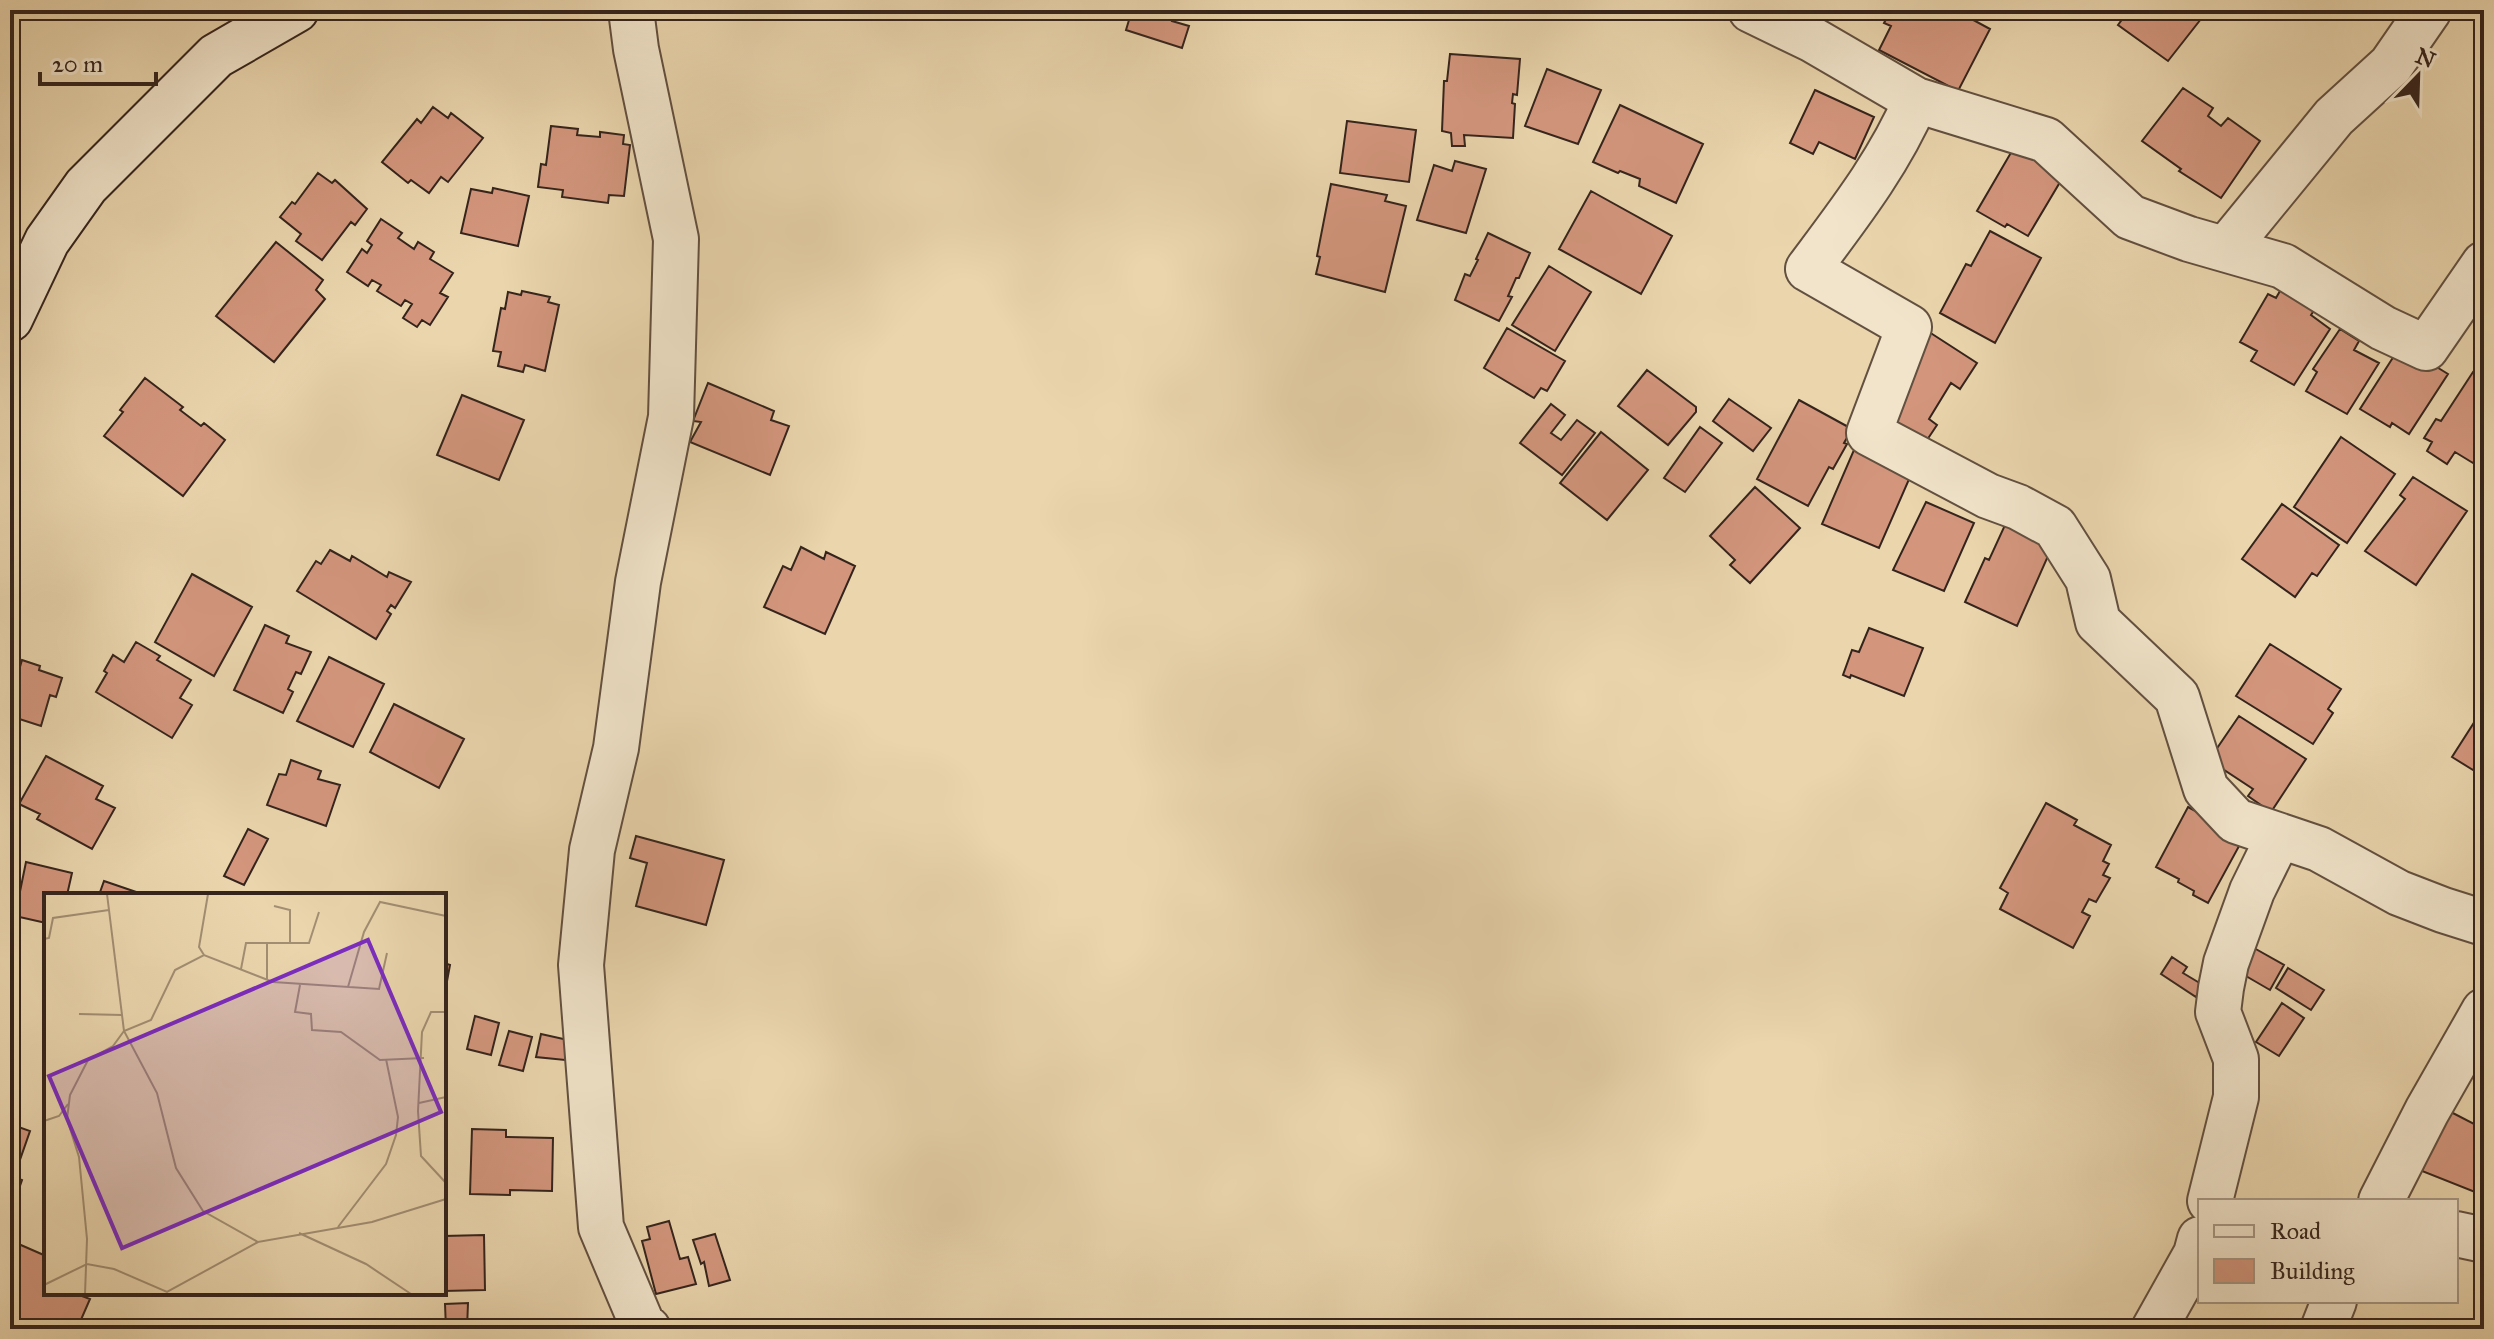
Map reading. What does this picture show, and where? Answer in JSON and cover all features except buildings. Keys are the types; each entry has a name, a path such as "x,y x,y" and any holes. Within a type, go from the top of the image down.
{"street":[{"path":"10,319 47,241 86,186 216,56 296,10"},
{"path":"631,10 636,49 676,239 671,417 638,582 616,748 592,850 581,965 601,1227 642,1324 648,1329"},
{"path":"1751,10 1813,40 1916,100 2046,140 2130,217 2283,266 2383,328 2426,348 2484,264"},
{"path":"2226,249 2334,117 2391,65 2429,10"},
{"path":"1916,100 1872,184 1808,269 1909,327 1869,433 1988,496 2018,507 2055,527 2088,579 2098,622 2177,697 2206,789 2236,821 2319,849 2399,893 2484,923"},
{"path":"10,267 47,241"},
{"path":"2210,1199 2236,1097 2236,1059 2218,1012 2221,988 2226,963 2252,891 2279,836"},
{"path":"2382,1199 2427,1111 2484,1011"},
{"path":"2458,1234 2484,1240"},
{"path":"2154,1329 2198,1246"},
{"path":"2323,1329 2333,1303"}]}
